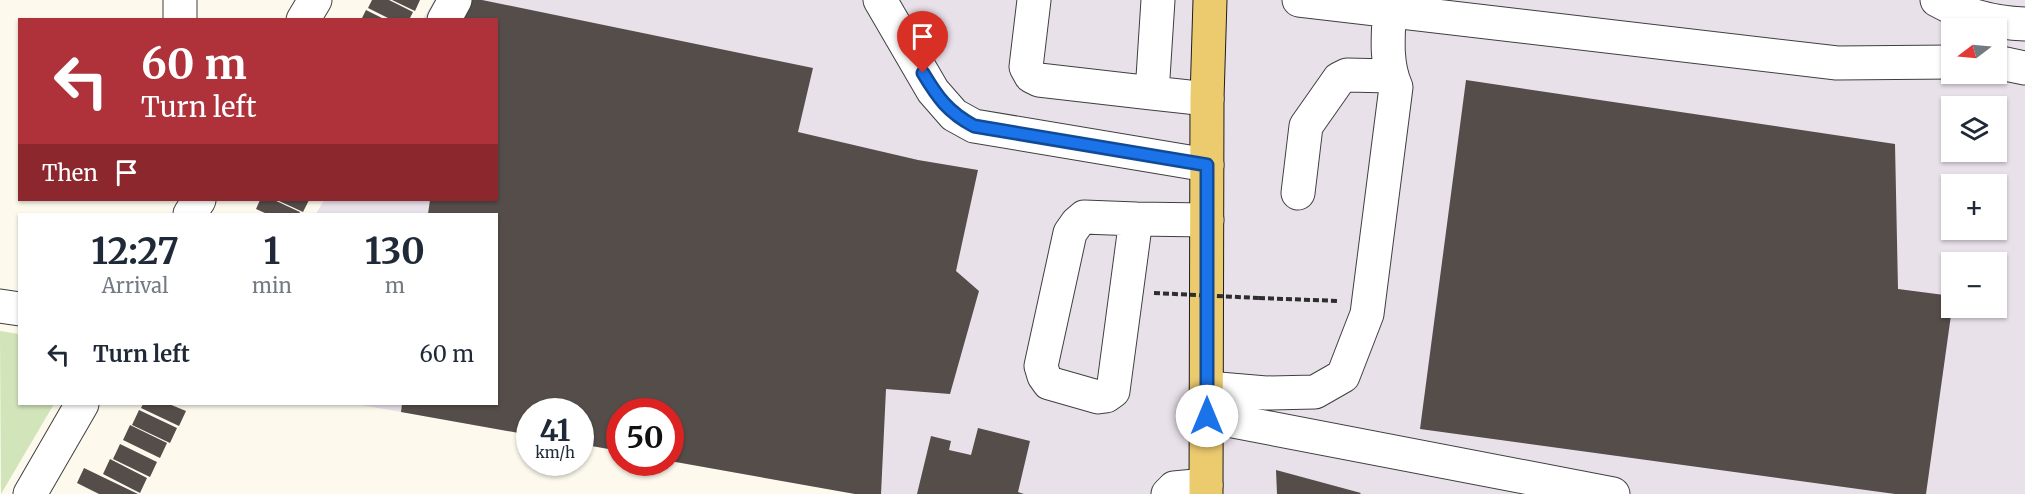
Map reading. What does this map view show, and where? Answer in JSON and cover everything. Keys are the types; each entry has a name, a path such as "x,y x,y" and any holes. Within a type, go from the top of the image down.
{"main road":[{"path":"1206,490 1207,99 1210,0"}],"street":[{"path":"180,0 180,18"},
{"path":"304,18 315,0"},
{"path":"445,18 454,0"},
{"path":"880,0 933,91 954,115 974,126 1207,165"},
{"path":"1034,0 1026,67 1031,76 1039,80 1207,99"},
{"path":"1152,93 1158,0"},
{"path":"1299,0 1390,5 1836,63 1941,62"},
{"path":"1937,0 1977,18"},
{"path":"1207,402 1266,393 1315,392 1342,376 1367,314 1369,302 1396,87 1391,76 1388,50 1390,5"},
{"path":"2007,64 2025,68"},
{"path":"1298,193 1306,126 1339,79 1347,75 1391,76"},
{"path":"1136,219 1113,391 1106,396 1098,397 1049,383 1041,366 1070,233 1077,223 1084,217 1207,220"},
{"path":"0,306 18,309"},
{"path":"1207,402 1613,494"},
{"path":"30,494 81,405"},
{"path":"1168,494 1174,488 1206,490"}],"path":[{"path":"1154,294 1369,302"}],"shaded area":[{"path":"434,0 2025,0 2025,494 855,494 684,463 684,398 606,398 606,449 594,446 594,398 516,398 516,433 362,405 498,405 498,213 317,213 323,201 498,201 498,18 424,18"}],"green space":[{"path":"0,331 18,334 18,405 53,405 1,494"}],"building":[{"path":"372,0 389,0 413,12 410,18 388,18 368,8"},
{"path":"392,0 420,0 415,11"},
{"path":"457,0 482,0 813,68 798,132 918,160 978,170 956,271 979,291 950,394 886,389 881,494 855,494 684,463 684,398 606,398 606,449 594,446 594,398 516,398 516,433 401,412 402,405 498,405 498,213 428,213 430,201 498,201 498,18 454,18"},
{"path":"366,10 382,18 362,18"},
{"path":"1466,80 1895,144 1898,289 1941,295 1941,318 1951,318 1926,494 1895,494 1420,429"},
{"path":"260,201 276,201 300,212 265,213 256,209"},
{"path":"279,201 308,201 303,212"},
{"path":"142,405 171,405 186,411 179,426 141,408"},
{"path":"139,410 177,428 170,443 132,425"},
{"path":"130,425 167,443 160,458 123,440"},
{"path":"978,428 1030,441 1018,492 1024,494 917,494 931,436 951,441 949,450 971,455"},
{"path":"120,444 157,462 150,477 113,459"},
{"path":"110,459 147,478 140,493 103,474"},
{"path":"84,468 138,494 99,494 77,483"},
{"path":"1276,470 1361,493 1277,494"}],"route":[{"path":"923,73 933,91 954,115 974,126 1207,165 1207,416"}]}
